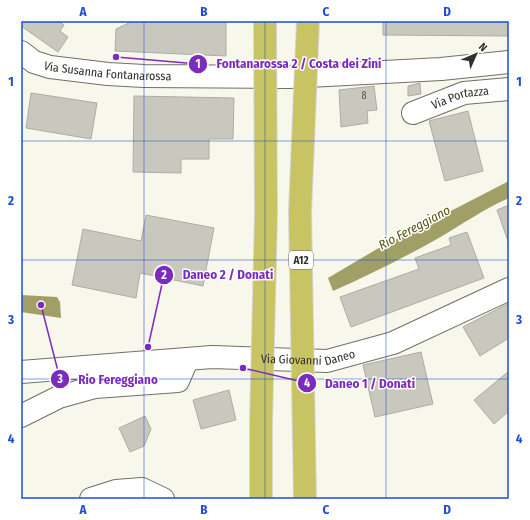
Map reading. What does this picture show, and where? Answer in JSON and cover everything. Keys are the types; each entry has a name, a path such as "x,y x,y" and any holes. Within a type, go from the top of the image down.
{"highway":[{"path":"261,499 261,423 266,215 265,21"},
{"name":"A12","path":"305,499 300,212 308,21"}],"street":[{"name":"Via Susanna Fontanarossa","path":"21,52 34,62 50,67 108,74 144,76 289,77 441,69 509,62"},
{"name":"Via Portazza","path":"413,112 464,93 509,89"},
{"name":"Via Giovanni Daneo","path":"21,372 212,357 327,361 393,343 509,289"},
{"path":"21,416 59,397 95,387 178,381 187,360"},
{"path":"91,499 116,491 142,489 164,499"}],"shaded area":[{"name":"Rio Fereggiano","path":"509,181 509,198 411,253 373,273 333,291 328,278 377,249"},
{"path":"21,295 57,297 60,302 61,318 21,312"}],"building":[{"path":"21,21 58,21 64,25 60,31 68,37 58,52 21,26"},
{"path":"133,21 226,21 226,56 115,51 116,29"},
{"path":"383,21 509,21 509,36 383,35"},
{"path":"420,83 421,94 408,96 408,86"},
{"path":"374,86 377,110 367,111 368,123 341,127 339,90"},
{"path":"31,93 97,103 91,139 26,128"},
{"path":"134,96 234,98 233,139 209,139 209,159 181,159 181,173 133,172"},
{"path":"468,111 483,171 445,181 429,121"},
{"path":"509,205 509,244 497,210"},
{"path":"146,215 214,228 203,286 140,273 136,298 72,285 83,229 141,241"},
{"path":"467,232 484,278 351,327 340,297 419,269 415,258 451,245 449,238"},
{"path":"509,303 509,338 480,356 463,327"},
{"path":"421,352 433,404 375,417 363,365"},
{"path":"509,371 509,411 494,424 474,400"},
{"path":"229,390 236,420 201,429 193,400"},
{"path":"145,416 151,429 144,446 130,452 119,428"}],"place":[{"name":"Fontanarossa 2 / Costa dei Zini","path":"116,57"},
{"name":"Rio Fereggiano","path":"41,305"},
{"name":"Daneo 2 / Donati","path":"148,347"},
{"name":"Daneo 1 / Donati","path":"243,368"}]}
